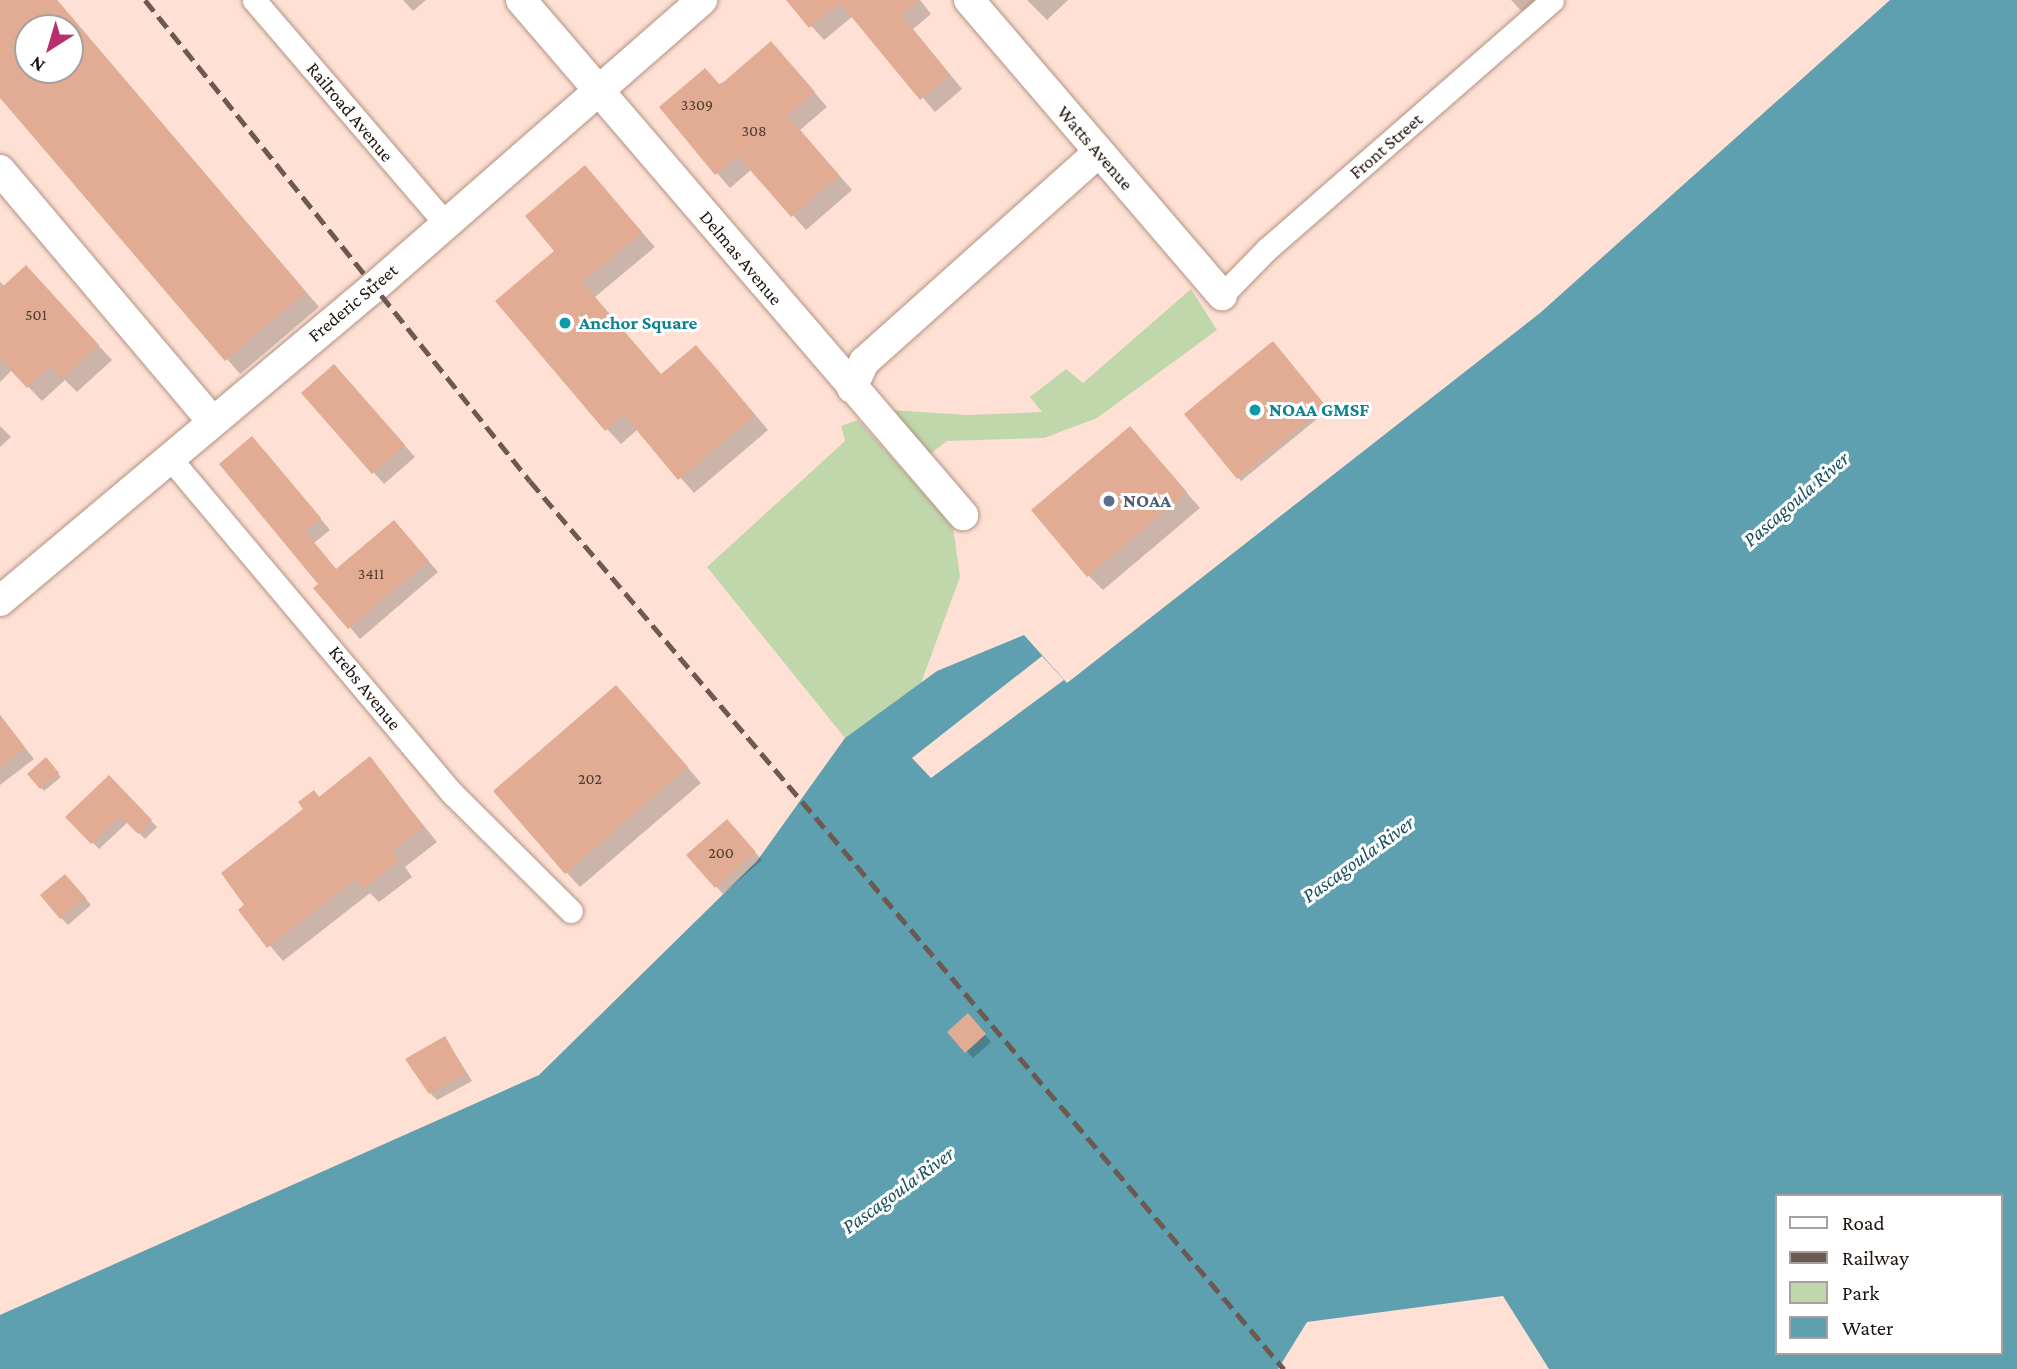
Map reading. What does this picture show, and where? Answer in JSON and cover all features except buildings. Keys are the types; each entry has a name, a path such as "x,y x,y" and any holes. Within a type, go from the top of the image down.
{"street":[{"name":"Railroad Avenue","path":"254,0 445,223"},
{"name":"Delmas Avenue","path":"521,0 963,515"},
{"name":"Frederic Street","path":"0,601 445,223 702,0"},
{"name":"Watts Avenue","path":"969,0 1223,295"},
{"name":"Front Street","path":"1223,295 1267,249 1552,0"},
{"path":"852,388 864,362 1098,153"},
{"path":"0,170 211,420"},
{"name":"Krebs Avenue","path":"168,456 453,794 571,911"}],"green space":[{"path":"1191,289 1217,330 1097,418 1044,438 947,441 925,458 890,410 968,415 1042,412 1030,397 1066,369 1083,383"},
{"path":"858,420 953,526 960,577 921,683 845,738 707,567 845,441 841,426"}],"water":[{"name":"Pascagoula River","path":"1890,0 2017,0 2017,1369 1549,1369 1503,1296 1307,1322 1278,1369 0,1369 0,1315 539,1075 757,861 845,738 937,671 1024,635 1067,683 1540,313"}],"pier":[{"path":"1042,656 1064,680 931,778 912,758"}],"railway":[{"path":"145,0 530,481 1284,1369"}],"place":[{"name":"Anchor Square","path":"565,323"},
{"name":"NOAA GMSF","path":"1255,410"},
{"name":"NOAA","path":"1109,501"}]}
